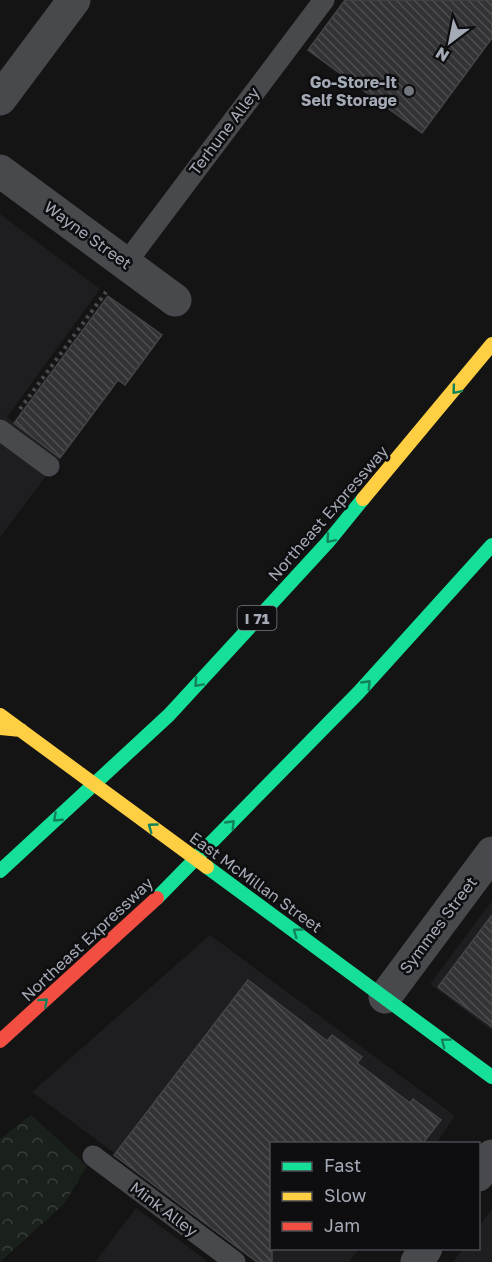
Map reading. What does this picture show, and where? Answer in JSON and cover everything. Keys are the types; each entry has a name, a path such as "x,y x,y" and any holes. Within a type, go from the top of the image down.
{"main road":[{"name":"Northeast Expressway","path":"0,871 169,715 328,542 492,344"},
{"name":"Northeast Expressway","path":"0,1041 104,948 219,837 420,629 492,545"},
{"name":"East McMillan Street","path":"0,715 492,1077"},
{"path":"0,728 21,730"}],"street":[{"path":"0,99 74,0"},
{"name":"Wayne Street","path":"0,171 117,276 175,300"},
{"name":"Symmes Street","path":"385,997 492,853"},
{"path":"480,1172 492,1156"}],"lane":[{"name":"Terhune Alley","path":"117,276 324,0"},
{"path":"0,430 49,465"},
{"name":"Mink Alley","path":"93,1156 235,1262"}],"path":[{"path":"19,410 117,276"}],"shaded area":[{"path":"0,214 100,289 7,417 60,458 0,537"},
{"path":"492,901 492,1031 430,984"},
{"path":"210,935 455,1116 437,1142 270,1142 270,1250 358,1250 349,1262 261,1262 32,1092"},
{"path":"136,1208 175,1237 208,1262 95,1262"},
{"path":"492,1209 492,1262 453,1262 462,1250 480,1250 480,1226"}],"green space":[{"path":"31,1115 87,1166 65,1203 0,1262 0,1139"}],"building":[{"name":"Go-Store-It Self Storage","path":"345,0 492,0 492,38 422,133 308,50"},
{"path":"108,296 162,335 125,385 118,380 60,458 14,423"},
{"path":"492,915 492,1027 438,987"},
{"path":"248,980 327,1041 332,1035 362,1057 357,1063 410,1103 413,1099 441,1120 424,1142 270,1142 272,1262 257,1262 114,1155"}],"traffic: fast":[{"path":"0,871 169,715 328,542 363,499"},
{"path":"157,898 359,692 492,545"},
{"path":"207,867 492,1077"}],"traffic: slow":[{"path":"363,499 492,344"},
{"path":"0,715 207,867"},
{"path":"0,728 21,730"}],"traffic: jam":[{"path":"0,1041 157,898"}],"place":[{"name":"Go-Store-It Self Storage","path":"409,91"}]}
